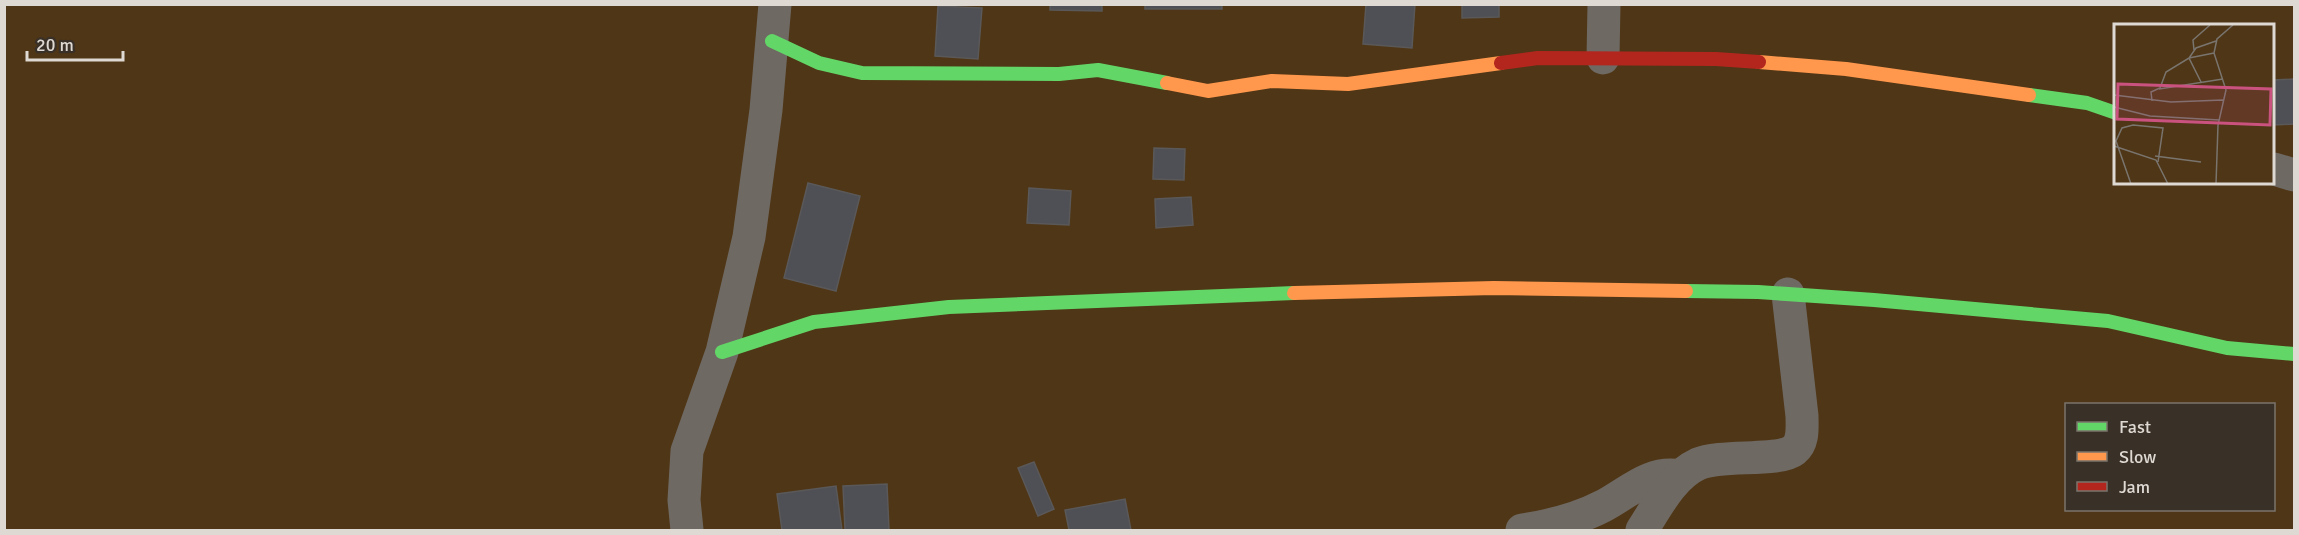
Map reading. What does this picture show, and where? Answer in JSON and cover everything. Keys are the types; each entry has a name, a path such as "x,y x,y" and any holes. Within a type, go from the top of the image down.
{"street":[{"path":"687,531 684,501 687,451 722,352 749,237 766,110 775,4"},
{"path":"1602,58 1604,4"},
{"path":"772,41 819,63 862,73 1059,74 1098,70 1208,91 1272,81 1348,84 1538,58 1716,59 1846,69 2087,103 2114,112"},
{"path":"2275,169 2295,175"},
{"path":"722,352 814,322 949,307 1344,291 1494,288 1788,294 1874,300 2108,321 2227,348 2295,354"},
{"path":"1642,531 1680,476 1698,465 1713,460 1780,455 1794,450 1799,443 1802,436 1802,416 1788,294"},
{"path":"1522,531 1544,527 1603,506 1648,480 1668,474 1680,476"}],"shaded area":[{"path":"5,5 2294,5 2294,530 5,530"}],"building":[{"path":"1050,4 1102,4 1102,11 1050,10"},
{"path":"1145,4 1222,4 1222,9 1145,9"},
{"path":"1366,4 1415,4 1412,48 1363,44"},
{"path":"1462,4 1499,4 1499,17 1462,18"},
{"path":"938,6 982,8 978,59 935,56"},
{"path":"2294,79 2294,124 2275,125 2275,80"},
{"path":"1154,148 1185,149 1184,180 1153,179"},
{"path":"808,183 860,196 836,291 784,278"},
{"path":"1029,188 1071,191 1069,225 1027,223"},
{"path":"1191,197 1193,225 1156,228 1155,199"},
{"path":"1034,462 1054,509 1038,516 1018,468"},
{"path":"887,484 889,530 845,530 843,486"},
{"path":"836,486 842,530 782,530 777,494"},
{"path":"1125,499 1131,530 1069,530 1065,510"}],"traffic: fast":[{"path":"772,41 819,63 862,73 1059,74 1098,70 1167,83"},
{"path":"2029,95 2087,103 2114,112"},
{"path":"1686,291 1758,292 1874,300 2108,321 2227,348 2294,354"},
{"path":"722,352 814,322 949,307 1294,293"}],"traffic: slow":[{"path":"1759,62 1846,69 2029,95"},
{"path":"1167,83 1208,91 1272,81 1348,84 1501,63"},
{"path":"1294,293 1494,288 1686,291"}],"traffic: jam":[{"path":"1501,63 1538,58 1716,59 1759,62"}]}
